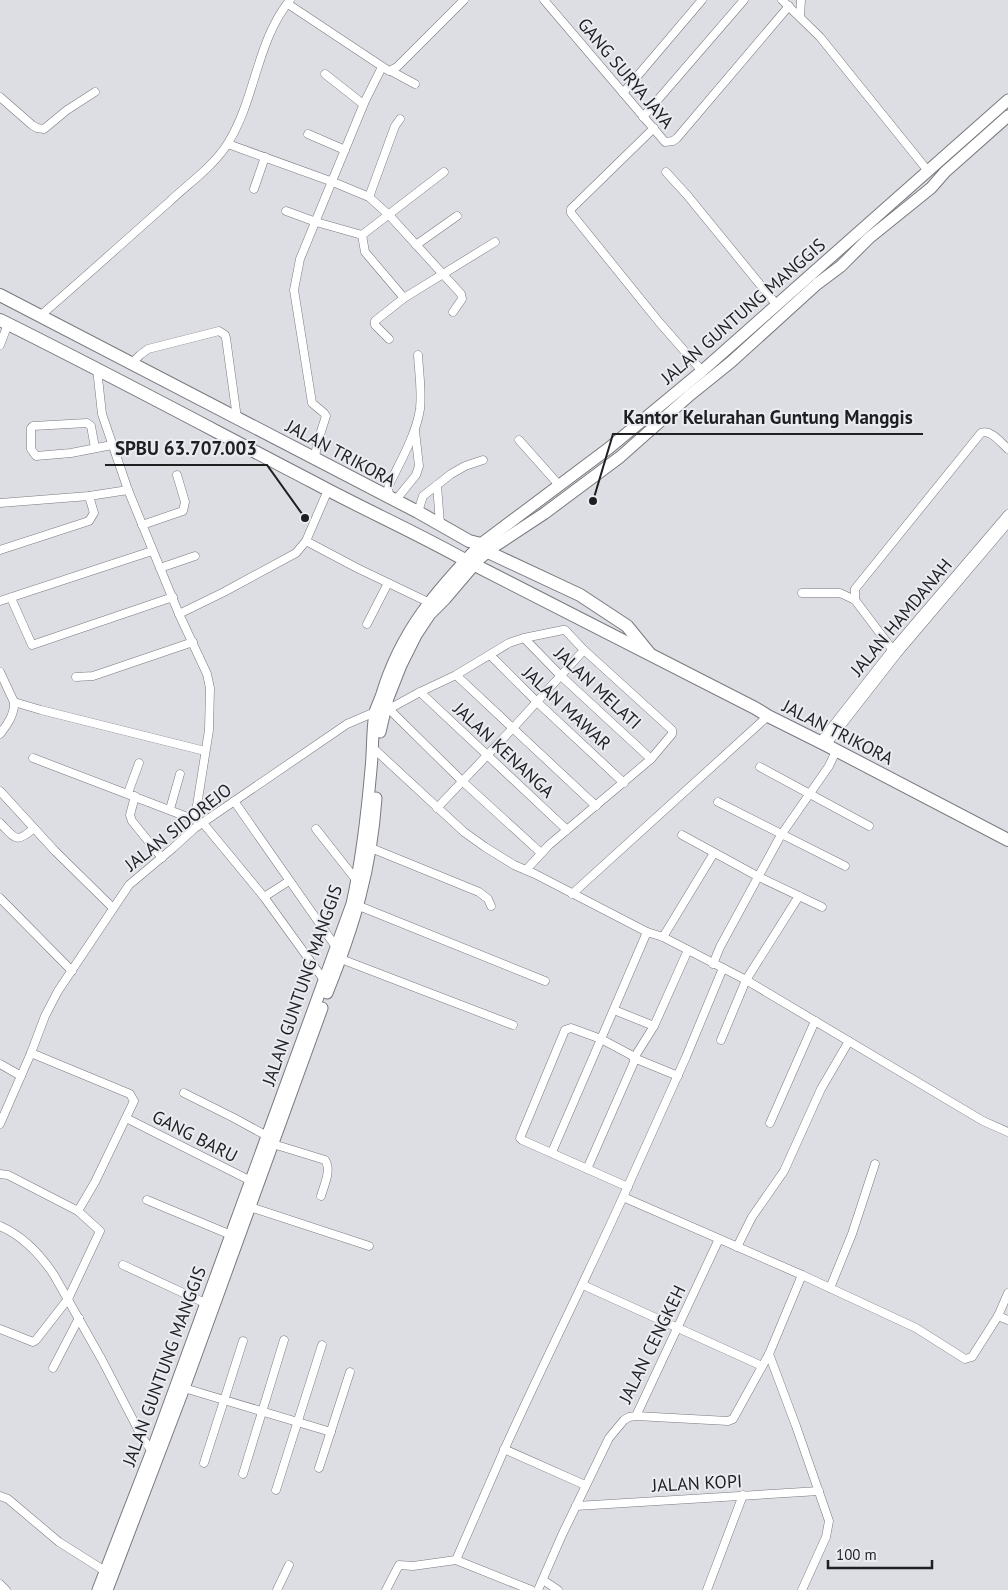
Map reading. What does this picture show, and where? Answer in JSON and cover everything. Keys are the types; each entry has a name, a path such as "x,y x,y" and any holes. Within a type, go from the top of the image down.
{"main road":[{"name":"JALAN TRIKORA","path":"0,295 418,512 469,541 580,596 627,626 652,657"},
{"name":"JALAN TRIKORA","path":"4,322 1008,840"},
{"path":"57,349 66,329"},
{"path":"619,639 626,634 627,626"}],"street":[{"path":"391,71 464,0"},
{"name":"GANG SURYA JAYA","path":"544,0 665,142 678,138 789,6"},
{"path":"623,93 702,0"},
{"path":"643,117 744,0"},
{"path":"782,0 820,37 928,171"},
{"path":"800,16 801,0"},
{"path":"40,316 131,237 211,163 228,144 241,117 267,40 289,2 382,67 415,84"},
{"path":"315,458 317,444 326,416 312,403 294,290 300,259 333,182 363,104 382,67"},
{"path":"325,74 363,104"},
{"path":"0,97 32,125 44,129 95,92"},
{"name":"JALAN GUNTUNG MANGGIS","path":"485,548 494,546 545,513 620,457 773,325 928,171 1008,100"},
{"name":"JALAN GUNTUNG MANGGIS","path":"298,1065 324,980 352,904 362,856 383,710 396,656 428,602 485,548 500,531 609,448 702,371 776,304 865,234 931,188 945,172 1008,116"},
{"path":"369,197 395,126 400,119"},
{"path":"654,128 571,209 571,213 659,322 702,371"},
{"path":"308,134 345,150"},
{"path":"228,144 369,197 389,215 461,294 462,299 453,312"},
{"path":"254,189 265,157"},
{"path":"362,235 444,172"},
{"path":"666,172 776,304"},
{"path":"286,211 362,235"},
{"path":"416,245 457,216"},
{"path":"362,235 365,252 404,298"},
{"path":"389,339 375,324 375,321 404,298 495,242"},
{"path":"0,345 4,322"},
{"path":"132,363 148,350 219,331 226,338 237,418"},
{"path":"414,429 418,466 416,475 393,500 388,489 389,485 400,459 406,452 420,410 418,355"},
{"path":"97,369 102,414 128,490 179,614 207,674 210,688 210,730 195,818"},
{"path":"95,448 91,426 87,423 33,426 31,428 31,449 36,456 71,453 112,445"},
{"path":"855,600 855,589 980,433 989,433 1008,449"},
{"path":"519,440 559,485"},
{"path":"418,512 423,496 451,474 483,460"},
{"path":"142,525 182,511 186,502 177,475"},
{"path":"437,485 440,524"},
{"path":"0,503 89,496 128,490"},
{"path":"179,614 296,553 306,541 328,490"},
{"path":"0,550 89,521 94,513 89,496"},
{"name":"JALAN HAMDANAH","path":"713,964 720,947 781,835 828,766 827,746 894,652 1008,514"},
{"name":"JALAN HAMDANAH","path":"894,652 1008,523"},
{"path":"306,541 428,602"},
{"path":"0,601 152,551"},
{"path":"160,568 195,556"},
{"name":"JALAN GUNTUNG MANGGIS","path":"383,710 401,665 416,635 470,562"},
{"path":"367,624 388,582"},
{"path":"802,594 840,593 855,600 894,652"},
{"path":"12,598 32,644 172,597"},
{"name":"JALAN SIDOREJO","path":"0,1124 3,1107 21,1076 45,1016 58,991 130,885 195,828 347,724 383,710 456,675 509,643 565,630 584,650"},
{"name":"JALAN MELATI","path":"524,638 561,676 651,759"},
{"path":"76,677 93,676 193,642"},
{"path":"437,808 514,728 584,650 672,730 672,734 651,759 541,853 526,870"},
{"name":"JALAN MAWAR","path":"490,655 536,702 624,783"},
{"path":"0,672 14,702 10,721 0,734"},
{"path":"456,675 596,806"},
{"name":"JALAN KENANGA","path":"420,692 567,830"},
{"path":"14,702 205,751"},
{"path":"383,710 541,853"},
{"path":"572,894 768,716"},
{"path":"376,750 464,832 514,865 647,932 663,937 746,980 983,1121 1008,1132"},
{"name":"JALAN GUNTUNG MANGGIS","path":"108,1590 152,1451 250,1207 270,1140 341,960 359,906 375,819 376,750"},
{"path":"33,758 203,822 264,897 324,980"},
{"path":"139,764 130,814 132,821 162,858"},
{"path":"760,767 869,826"},
{"path":"170,809 180,774"},
{"path":"0,791 113,908"},
{"path":"234,801 336,948"},
{"path":"718,802 845,866"},
{"path":"0,824 14,837 19,839 34,828"},
{"path":"316,829 357,881"},
{"path":"682,834 759,877 822,907"},
{"path":"371,848 479,892 488,899 491,906"},
{"path":"663,937 714,852"},
{"path":"264,897 289,881"},
{"path":"720,1040 746,980 799,896"},
{"path":"0,898 72,971"},
{"path":"359,906 545,981"},
{"path":"552,1152 647,932"},
{"path":"587,1169 632,1068 634,1058 654,1026 688,950"},
{"path":"341,960 513,1025"},
{"path":"456,1560 504,1449 559,1332 584,1285 678,1076 723,968"},
{"path":"614,1010 654,1026"},
{"path":"770,1123 816,1021"},
{"path":"628,1187 522,1140 520,1135 565,1030 571,1028 601,1039 634,1058 678,1076"},
{"path":"738,1247 752,1217 784,1171 822,1089 850,1041"},
{"path":"31,1053 130,1094 134,1100 95,1182 78,1211"},
{"path":"0,1064 21,1076"},
{"path":"184,1093 234,1118 270,1140 325,1160 328,1164 328,1169 321,1196"},
{"name":"GANG BARU","path":"126,1118 251,1181"},
{"name":"JALAN GUNTUNG MANGGIS","path":"98,1590 136,1506 184,1388 205,1317 205,1303 251,1181 270,1140"},
{"path":"830,1288 852,1234 875,1164"},
{"path":"0,1174 8,1175 78,1211 100,1231 68,1299 36,1340 33,1342 0,1329"},
{"path":"623,1197 916,1328 965,1359 972,1357 998,1316 1008,1293"},
{"path":"147,1200 231,1235"},
{"path":"250,1207 368,1246"},
{"path":"0,1226 19,1236 38,1254 54,1274 143,1439 152,1451"},
{"name":"JALAN CENGKEH","path":"538,1590 585,1485 609,1438 624,1420 636,1416 720,1239"},
{"path":"123,1266 205,1303"},
{"path":"636,1416 731,1420 769,1354 802,1276"},
{"path":"584,1285 762,1366"},
{"path":"998,1316 1008,1320"},
{"path":"53,1368 79,1318"},
{"path":"243,1474 284,1340"},
{"path":"204,1462 243,1341"},
{"path":"276,1490 322,1346"},
{"path":"769,1354 829,1522 828,1529 802,1590"},
{"path":"319,1468 350,1372"},
{"path":"184,1388 331,1432"},
{"path":"504,1449 585,1485"},
{"name":"JALAN KOPI","path":"576,1506 819,1491"},
{"path":"707,1590 743,1495"},
{"path":"0,1496 8,1499 59,1542 105,1572"},
{"path":"386,1590 399,1565 413,1566 456,1560 531,1590"},
{"path":"277,1590 289,1565"},
{"path":"543,1580 558,1590"},
{"path":"0,1584 6,1590"}],"place":[{"name":"Kantor Kelurahan Guntung Manggis","path":"593,501"},
{"name":"SPBU 63.707.003","path":"305,518"}]}
